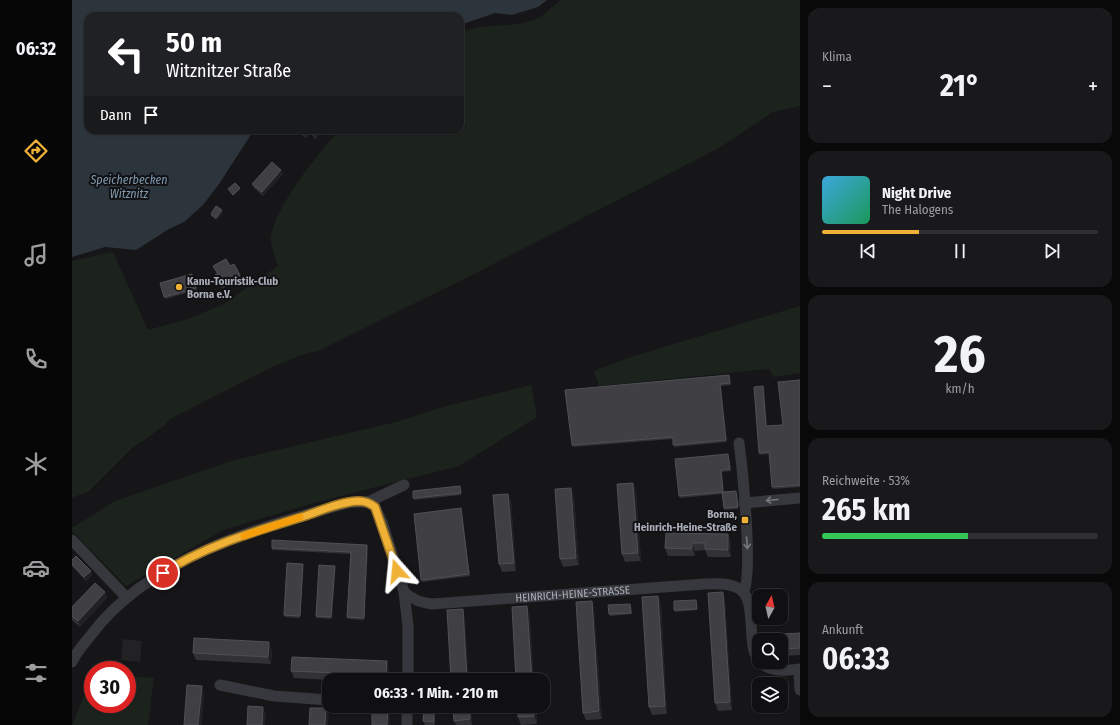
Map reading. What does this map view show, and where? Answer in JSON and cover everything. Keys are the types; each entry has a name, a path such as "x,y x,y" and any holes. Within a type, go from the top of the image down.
{"street":[{"path":"739,443 748,565 746,587 743,592 750,603 752,634"},
{"path":"72,662 109,612 126,597 175,565 198,553 334,506 351,502 368,502 404,485"},
{"path":"744,503 800,498"},
{"path":"368,502 375,507 382,522 404,592 408,626 408,673"},
{"path":"72,540 126,597"},
{"name":"HEINRICH-HEINE-STRASSE","path":"404,592 410,598 420,602 432,604 721,583 737,586 743,592"},
{"path":"774,669 800,670 800,690"},
{"path":"220,685 274,696 322,699"},
{"path":"406,725 407,713"}],"shaded area":[{"path":"561,0 800,0 800,106 773,112 719,148 468,277 318,351 304,354 274,366 170,419 164,426 131,449 89,491 72,498 72,261 113,252 148,330 185,320 222,305 278,266 271,242 278,216 297,183 320,152 336,134 464,134 464,32 476,28 518,24 536,19"},
{"path":"800,306 800,373 773,377 770,369 599,386 594,371 631,357"},
{"path":"531,385 537,417 459,466 317,502 223,530 126,586 72,531 72,528 115,501 231,461 396,422 443,407"},
{"path":"123,639 142,641 140,662 121,660"},
{"path":"136,677 154,678 148,725 72,725 84,696 84,713 136,713"}],"water":[{"name":"Speicherbecken Witznitz","path":"72,0 547,0 538,7 512,15 495,13 464,24 464,12 84,12 84,134 251,134 219,184 203,205 184,222 169,229 136,250 105,247 72,257"}],"building":[{"path":"272,162 281,170 262,192 252,184"},
{"path":"235,183 240,188 233,195 228,189"},
{"path":"216,206 222,210 216,218 211,214"},
{"path":"226,259 230,266 234,264 240,275 221,286 215,275 218,274 213,266"},
{"name":"Kanu-Touristik-Club Borna e.V.","path":"192,274 196,288 164,297 160,283"},
{"path":"729,375 730,383 720,384 726,440 673,445 673,437 572,445 565,390"},
{"path":"800,380 800,485 772,487 769,452 759,453 754,387 763,386 766,426 783,425 778,382"},
{"path":"728,454 730,469 721,470 723,492 736,491 738,507 724,508 722,492 679,496 675,459"},
{"path":"633,483 638,553 622,554 617,484"},
{"path":"460,486 461,493 413,498 413,491"},
{"path":"571,488 576,558 560,559 555,489"},
{"path":"508,494 514,563 499,564 493,495"},
{"path":"461,508 469,574 421,580 414,514"},
{"path":"666,533 728,534 728,550 705,549 705,543 692,543 692,549 665,548"},
{"path":"272,540 367,545 364,618 347,617 351,552 272,548"},
{"path":"76,556 91,571 84,577 72,564 72,560"},
{"path":"287,563 303,564 300,616 284,615"},
{"path":"319,565 335,566 331,617 316,616"},
{"path":"95,583 105,592 78,621 72,616 72,607"},
{"path":"723,592 730,702 715,703 708,593"},
{"path":"658,596 665,706 649,707 642,597"},
{"path":"696,600 697,609 674,610 674,601"},
{"path":"592,601 599,711 583,713 576,602"},
{"path":"630,604 631,613 609,614 608,605"},
{"path":"527,606 532,673 516,673 512,607"},
{"path":"463,609 467,673 451,673 447,610"},
{"path":"800,633 800,648 788,649 788,634"},
{"path":"194,638 269,642 268,657 193,653"},
{"path":"292,657 387,661 386,673 291,671"},
{"path":"187,685 202,686 198,725 184,725"},
{"path":"248,706 263,707 262,725 247,725"},
{"path":"310,708 322,708 322,713 326,713 325,725 309,725"},
{"path":"372,713 388,713 387,725 372,725"},
{"path":"424,713 434,713 434,722 423,721"},
{"path":"453,713 470,713 470,719 454,721"},
{"path":"518,713 534,713 534,716 518,717"}],"slow traffic":[{"path":"244,536 300,517"}],"place":[{"name":"Kanu-Touristik-Club Borna e.V.","path":"179,287"},
{"name":"Borna, Heinrich-Heine-Straße","path":"745,520"}],"route":[{"path":"163,573 198,553 227,542 334,506 360,501 368,502 375,507 382,522 397,571"}]}
